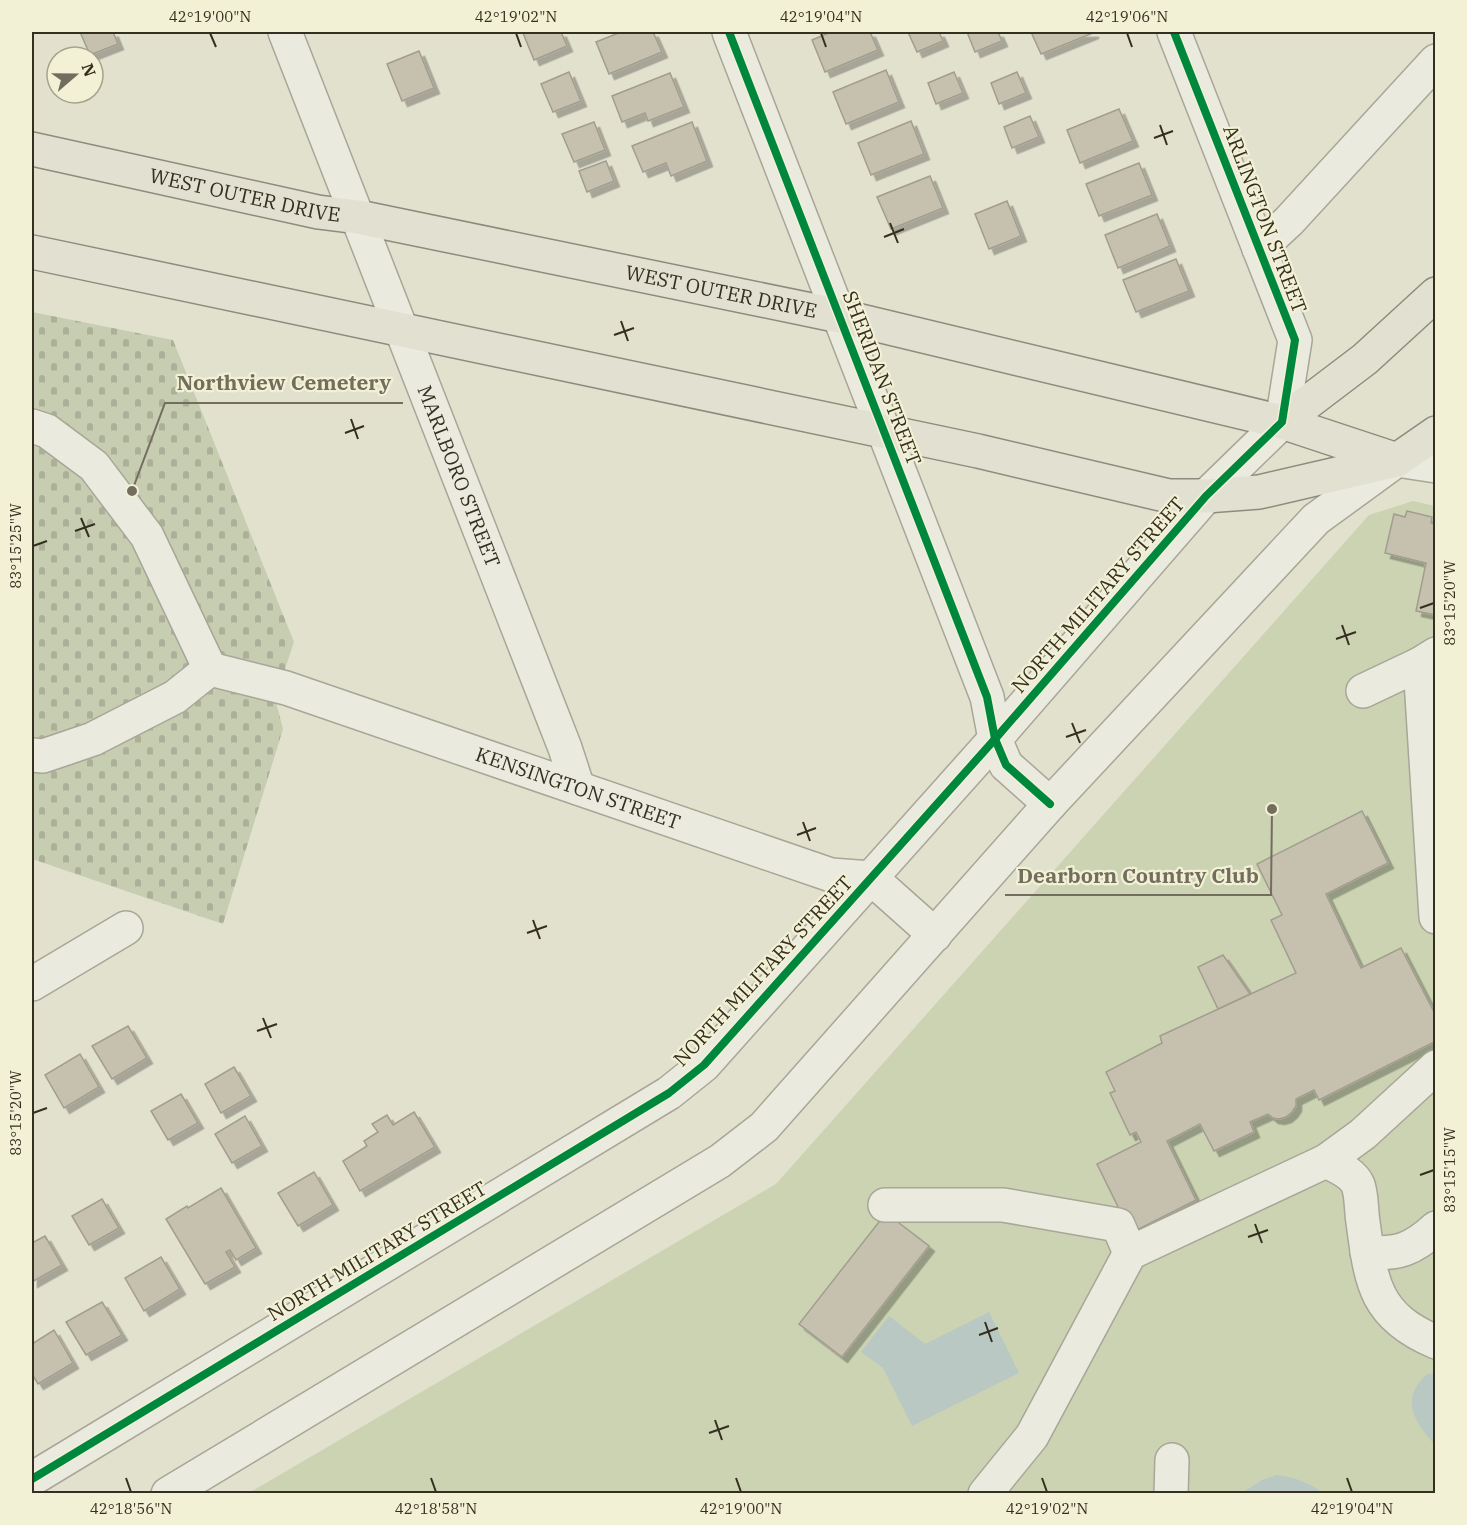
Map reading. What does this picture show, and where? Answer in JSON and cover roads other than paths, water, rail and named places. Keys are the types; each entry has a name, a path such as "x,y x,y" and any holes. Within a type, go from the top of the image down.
{"main road":[{"name":"WEST OUTER DRIVE","path":"32,149 318,212 358,217 840,316 1282,422 1397,460"},
{"path":"32,252 978,451 1169,496 1259,492 1397,460 1436,433"},
{"path":"1282,422 1365,359 1436,294"}],"street":[{"name":"MARLBORO STREET","path":"285,32 565,748 578,788"},
{"name":"SHERIDAN STREET","path":"729,32 987,697 995,739 1006,765 1050,804"},
{"name":"ARLINGTON STREET","path":"1174,32 1295,340 1282,422"},
{"path":"1259,249 1289,221 1436,61"},
{"name":"NORTH MILITARY STREET","path":"32,1479 669,1093 704,1065 995,739 1206,496 1282,422"},
{"path":"32,426 46,431 94,466 147,536 210,669 175,697 93,740 43,756 32,755"},
{"path":"168,1494 720,1161 764,1127 1050,804 1316,519 1397,460 1436,466"},
{"path":"1363,691 1428,659 1436,917"},
{"name":"KENSINGTON STREET","path":"210,669 286,688 831,875 871,878"},
{"path":"871,878 935,934"},
{"path":"32,984 126,928"},
{"path":"986,1494 1032,1436 1130,1253 1326,1161 1363,1134 1436,1067"},
{"path":"1363,1134 1358,1184 1371,1275 1379,1299 1396,1319 1418,1335 1436,1342"},
{"path":"1326,1161 1342,1169 1358,1184"},
{"path":"885,1205 1003,1205 1118,1225 1130,1253"},
{"path":"1367,1252 1385,1254 1404,1250 1421,1242 1436,1228"},
{"path":"1171,1494 1172,1460"}],"place":[{"name":"Northview Cemetery","path":"132,491"},
{"name":"Dearborn Country Club","path":"1272,809"}]}
